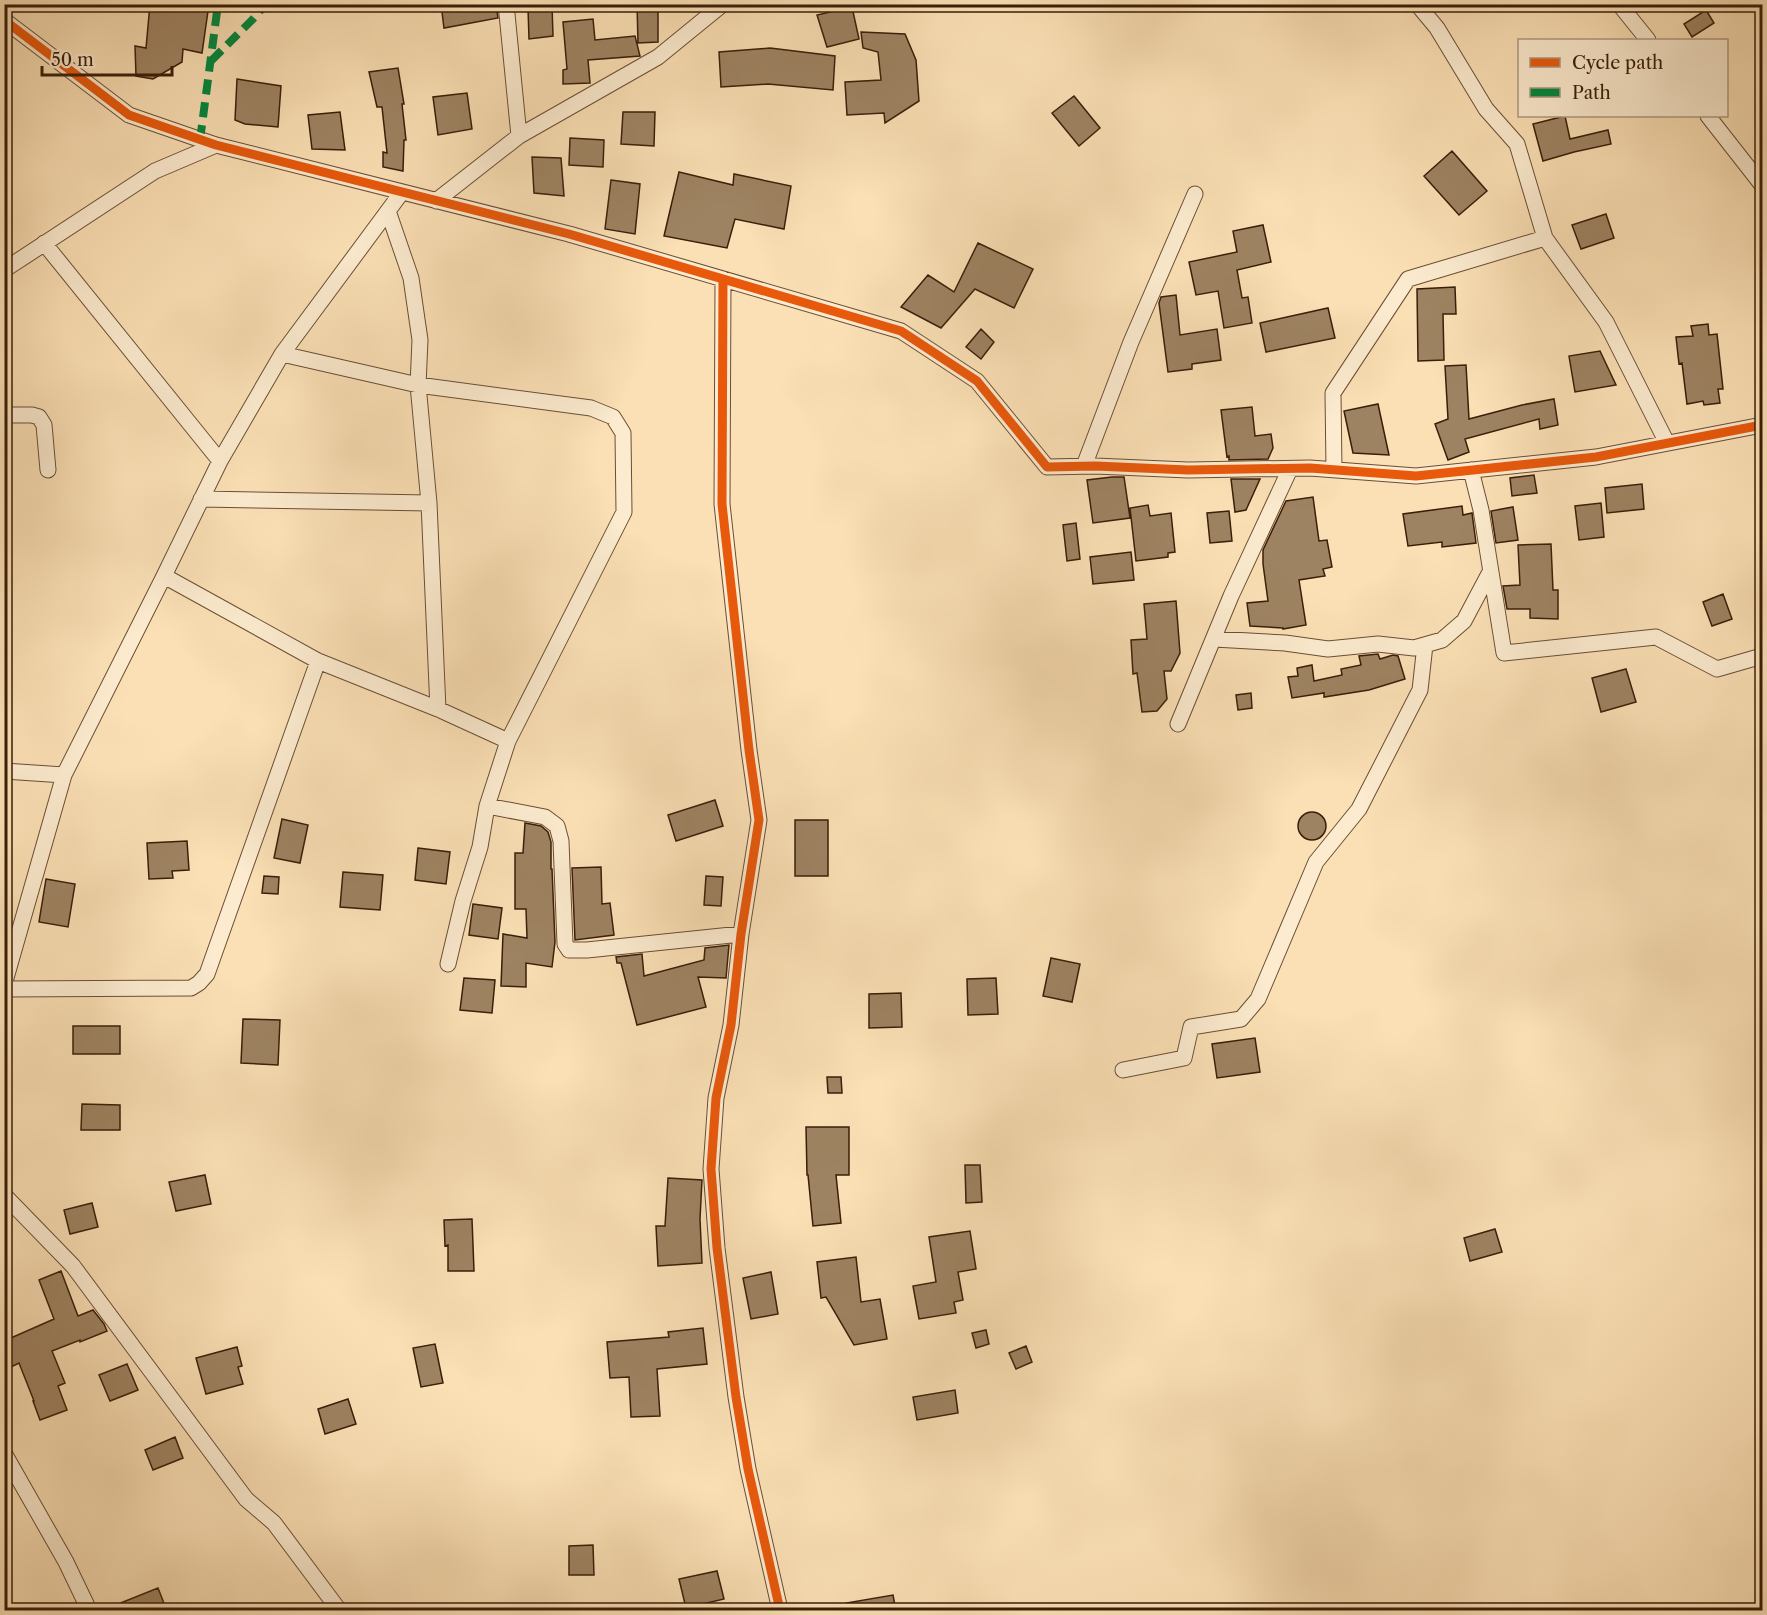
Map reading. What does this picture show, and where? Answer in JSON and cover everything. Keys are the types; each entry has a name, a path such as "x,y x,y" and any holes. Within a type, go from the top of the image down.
{"street":[{"path":"506,4 519,136"},
{"path":"436,201 519,136 658,57 723,4"},
{"path":"1417,4 1437,28 1486,109 1517,144 1545,238 1606,322 1667,443"},
{"path":"1619,4 1647,39"},
{"path":"4,20 129,116 216,145 569,234 901,331 977,381 1047,467 1334,470 1416,476 1596,457 1762,425"},
{"path":"1709,117 1762,185"},
{"path":"4,270 155,171 216,145"},
{"path":"318,661 207,974 199,983 191,988 4,987 64,775 220,461 282,354 402,192"},
{"path":"1084,466 1131,342 1195,194"},
{"path":"388,211 411,278 420,340 418,385 429,503 438,709"},
{"path":"1334,470 1333,393 1408,279 1545,238"},
{"path":"44,243 220,461"},
{"path":"723,279 722,504 759,820 741,934 731,1025 716,1098 711,1169 717,1248 736,1397 748,1469 780,1611"},
{"path":"282,354 418,385 591,408 613,417 622,433 624,512 508,741 487,806 480,847 463,901 448,964"},
{"path":"4,415 39,417 44,425 48,470"},
{"path":"1178,724 1231,596 1290,469"},
{"path":"1472,470 1481,510 1504,653 1656,637 1717,669 1762,656"},
{"path":"201,500 429,503"},
{"path":"1214,639 1285,643 1328,650 1378,644 1414,648 1442,640 1464,621 1490,572"},
{"path":"164,576 318,661 438,709 508,741"},
{"path":"1123,1070 1184,1058 1191,1027 1240,1019 1258,999 1316,862 1359,809 1420,690 1425,645"},
{"path":"4,771 64,775"},
{"path":"487,806 545,818 556,826 561,841 565,944 569,950 741,934"},
{"path":"4,1196 73,1266 246,1499 274,1522 339,1611"},
{"path":"4,1453 66,1562 88,1611"}],"building":[{"path":"150,4 209,4 202,53 183,49 182,62 153,79 136,76 135,46 146,48"},
{"path":"441,4 496,4 498,18 444,28"},
{"path":"637,4 658,4 658,42 638,43"},
{"path":"552,5 553,36 529,39 528,8"},
{"path":"852,7 859,39 827,47 817,15"},
{"path":"1706,10 1714,23 1692,37 1684,24"},
{"path":"593,19 595,40 635,36 640,56 588,60 590,83 563,84 563,70 567,69 563,22"},
{"path":"861,32 905,34 916,60 919,101 885,123 884,113 847,115 845,82 881,80 878,52 863,48"},
{"path":"770,48 835,56 833,90 768,84 721,87 719,52"},
{"path":"398,68 404,104 402,104 406,140 404,140 403,171 383,167 383,152 387,153 382,107 377,107 369,72"},
{"path":"237,79 281,86 278,127 245,124 235,120"},
{"path":"467,93 472,129 438,135 433,97"},
{"path":"1074,96 1100,128 1079,146 1052,113"},
{"path":"340,112 345,150 312,149 308,115"},
{"path":"623,112 655,112 654,146 621,144"},
{"path":"1565,117 1570,139 1608,130 1611,144 1543,161 1533,124"},
{"path":"570,138 604,140 603,167 569,165"},
{"path":"1452,151 1487,191 1459,215 1424,176"},
{"path":"532,157 561,158 564,196 534,193"},
{"path":"679,172 733,185 734,174 791,186 784,229 735,219 727,248 664,236"},
{"path":"611,180 640,184 635,234 605,229"},
{"path":"1606,214 1614,238 1581,249 1572,225"},
{"path":"1263,225 1271,262 1237,270 1242,298 1248,297 1252,323 1224,328 1218,291 1196,295 1189,262 1237,252 1233,231"},
{"path":"978,243 1033,269 1014,308 975,289 941,328 901,307 928,275 954,292"},
{"path":"1455,287 1456,314 1443,314 1444,360 1418,361 1417,289"},
{"path":"1176,295 1180,335 1217,329 1221,360 1192,364 1192,369 1168,372 1159,303 1161,297"},
{"path":"1328,308 1335,338 1266,352 1260,323"},
{"path":"1708,324 1709,335 1717,334 1723,389 1718,389 1720,403 1704,405 1703,401 1687,404 1676,337 1693,336 1691,326"},
{"path":"981,329 994,342 981,359 966,347"},
{"path":"1600,351 1616,385 1575,392 1569,356"},
{"path":"1466,365 1469,419 1554,399 1558,425 1540,429 1539,419 1465,439 1469,452 1448,460 1435,424 1448,419 1445,366"},
{"path":"1378,404 1389,455 1353,453 1344,411"},
{"path":"1252,407 1255,436 1271,434 1273,448 1268,459 1229,460 1221,410"},
{"path":"1534,475 1537,493 1512,496 1510,478"},
{"path":"1124,477 1130,518 1093,523 1087,480"},
{"path":"1231,479 1260,479 1246,510 1235,512"},
{"path":"1642,484 1644,509 1607,513 1605,488"},
{"path":"1313,497 1319,541 1327,540 1332,567 1323,569 1325,576 1299,580 1306,625 1283,629 1250,626 1247,603 1268,601 1263,550 1286,501"},
{"path":"1601,503 1604,537 1579,540 1575,506"},
{"path":"1148,505 1150,516 1171,513 1175,552 1168,553 1168,557 1136,561 1130,508"},
{"path":"1462,506 1463,515 1472,513 1476,543 1442,547 1442,542 1408,546 1403,514"},
{"path":"1513,507 1518,540 1496,543 1491,511"},
{"path":"1229,511 1232,541 1210,543 1207,513"},
{"path":"1076,523 1080,559 1067,561 1063,525"},
{"path":"1551,544 1553,590 1558,590 1558,619 1530,618 1530,609 1507,609 1503,586 1520,585 1518,545"},
{"path":"1131,552 1134,580 1093,584 1090,557"},
{"path":"1723,594 1732,619 1712,626 1703,602"},
{"path":"1176,601 1180,653 1171,671 1164,671 1167,699 1157,711 1142,712 1137,673 1133,674 1131,640 1147,639 1144,604"},
{"path":"1378,654 1380,659 1393,655 1398,656 1405,679 1369,690 1324,697 1324,693 1292,698 1288,677 1298,676 1297,668 1312,665 1314,681 1342,675 1341,669 1361,665 1359,656"},
{"path":"1626,669 1636,702 1601,712 1592,678"},
{"path":"1251,693 1252,708 1238,710 1236,695"},
{"path":"715,800 723,826 676,841 668,815"},
{"path":"1312,812 1322,816 1326,826 1322,836 1312,840 1302,836 1298,826 1302,816"},
{"path":"282,819 308,825 300,863 274,858"},
{"path":"795,820 828,820 828,876 795,876"},
{"path":"525,823 541,826 548,832 551,842 555,942 552,967 526,963 526,987 501,986 503,934 527,938 526,909 515,909 515,853 523,853"},
{"path":"187,841 189,870 172,871 173,878 149,879 147,843"},
{"path":"418,848 450,852 446,884 415,880"},
{"path":"601,867 602,904 610,903 614,935 575,940 572,868"},
{"path":"343,872 383,875 380,910 340,907"},
{"path":"264,876 279,877 278,894 262,893"},
{"path":"706,876 723,877 721,906 704,905"},
{"path":"46,879 75,884 68,927 39,922"},
{"path":"473,904 502,908 498,939 469,935"},
{"path":"729,945 726,978 698,977 706,1007 637,1025 621,963 617,963 616,957 642,954 644,976 704,960 705,948"},
{"path":"1051,958 1080,964 1072,1002 1043,996"},
{"path":"464,978 495,980 492,1013 460,1010"},
{"path":"996,978 998,1014 968,1015 967,979"},
{"path":"901,993 902,1027 869,1028 869,994"},
{"path":"243,1019 280,1020 278,1065 241,1063"},
{"path":"73,1026 120,1026 120,1054 73,1054"},
{"path":"1255,1038 1260,1072 1217,1078 1212,1044"},
{"path":"827,1077 841,1077 842,1093 828,1093"},
{"path":"82,1104 120,1105 120,1130 81,1130"},
{"path":"806,1127 849,1127 849,1175 836,1175 841,1223 813,1226 807,1175"},
{"path":"965,1165 980,1165 982,1202 966,1203"},
{"path":"205,1175 211,1204 176,1211 169,1182"},
{"path":"668,1178 702,1180 700,1219 702,1263 658,1266 656,1226 665,1226"},
{"path":"92,1203 98,1227 70,1234 64,1210"},
{"path":"472,1219 474,1271 448,1271 448,1245 445,1246 444,1220"},
{"path":"1495,1229 1502,1252 1470,1261 1464,1238"},
{"path":"970,1231 976,1269 958,1272 963,1300 954,1302 956,1313 919,1319 913,1286 936,1282 929,1237"},
{"path":"856,1257 861,1302 880,1299 887,1339 854,1345 826,1297 821,1298 817,1262"},
{"path":"61,1271 78,1316 93,1310 107,1331 52,1351 65,1383 58,1386 67,1410 40,1420 19,1363 11,1367 4,1353 4,1341 54,1319 39,1280"},
{"path":"771,1272 778,1314 751,1319 743,1278"},
{"path":"703,1328 707,1364 657,1369 660,1416 631,1417 629,1377 610,1378 607,1342 669,1337 668,1332"},
{"path":"986,1330 989,1344 976,1348 972,1333"},
{"path":"435,1344 443,1383 421,1387 413,1348"},
{"path":"1026,1346 1032,1362 1016,1369 1009,1353"},
{"path":"237,1347 242,1366 238,1367 243,1384 206,1394 196,1358"},
{"path":"127,1364 138,1390 110,1401 99,1375"},
{"path":"955,1390 958,1413 917,1420 913,1397"},
{"path":"348,1399 356,1424 325,1434 318,1409"},
{"path":"175,1437 183,1458 153,1470 145,1450"},
{"path":"593,1545 594,1575 569,1575 569,1546"},
{"path":"717,1571 724,1599 686,1608 679,1579"},
{"path":"158,1588 167,1611 103,1611 103,1610"},
{"path":"893,1595 896,1611 847,1611 846,1603"}],"marked path":[{"path":"200,140 218,4"},
{"path":"211,61 266,4"}],"cycle path":[{"path":"4,20 129,115 216,145 569,234 901,331 977,381 1047,467 1095,466 1188,470 1310,468 1416,476 1596,457 1762,425"},
{"path":"723,279 722,504 759,820 741,934 731,1025 716,1098 711,1169 717,1248 736,1397 748,1469 780,1610"}]}
